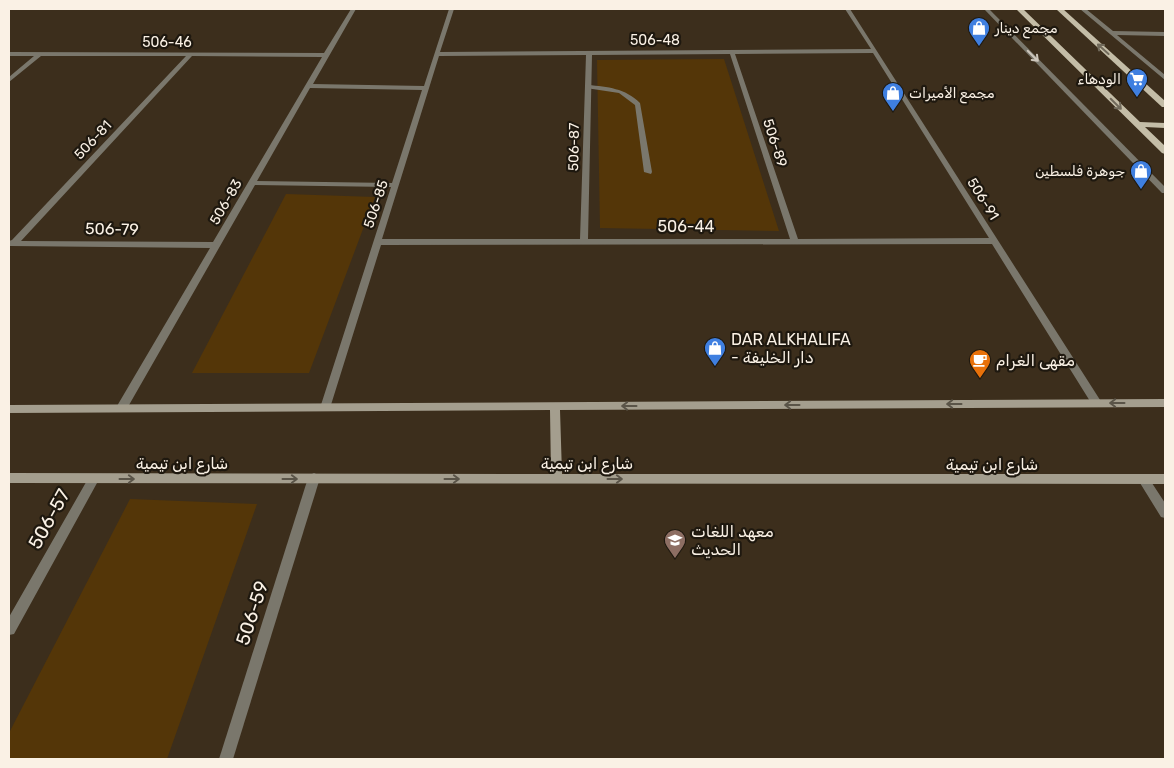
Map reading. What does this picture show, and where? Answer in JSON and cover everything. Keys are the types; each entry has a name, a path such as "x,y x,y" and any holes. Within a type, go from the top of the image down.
{"main road":[{"path":"1019,9 1165,151"},
{"path":"1058,9 1165,105"},
{"path":"1137,124 1165,125"}],"street":[{"name":"506-83","path":"121,409 353,9"},
{"name":"506-85","path":"325,408 451,9"},
{"name":"506-91","path":"848,9 1097,403"},
{"path":"986,9 1165,191"},
{"path":"1082,9 1165,78"},
{"path":"1112,33 1165,34"},
{"name":"506-48","path":"436,54 874,51"},
{"name":"506-89","path":"732,52 795,241"},
{"name":"506-87","path":"584,242 588,53"},
{"name":"506-46","path":"9,54 326,55"},
{"path":"9,80 40,54"},
{"name":"506-81","path":"11,243 191,54"},
{"path":"308,86 426,88"},
{"path":"588,87 617,89 631,96 638,104 648,172"},
{"path":"251,184 395,185"},
{"name":"506-44","path":"377,242 994,241"},
{"name":"506-79","path":"11,243 216,245"},
{"path":"9,409 1165,403"},
{"path":"555,406 557,479"},
{"name":"شارع ابن تيمية","path":"9,478 93,480 314,478 1165,480"},
{"name":"506-59","path":"226,759 314,478"},
{"name":"506-57","path":"9,629 93,480"},
{"path":"1144,480 1165,513"}],"shaded area":[{"path":"724,59 779,231 600,228 597,60"},
{"path":"286,194 375,197 309,373 192,373"},
{"path":"130,499 257,504 167,759 9,759 9,733"}],"place":[{"name":"مجمع دينار","path":"979,47"},
{"name":"الودهاء","path":"1137,98"},
{"name":"مجمع الأميرات","path":"893,112"},
{"name":"جوهرة فلسطين","path":"1141,190"},
{"name":"DAR ALKHALIFA - دار الخليفة","path":"715,367"},
{"name":"مقهى الغرام","path":"980,379"},
{"name":"معهد اللغات الحديث","path":"675,559"}]}
